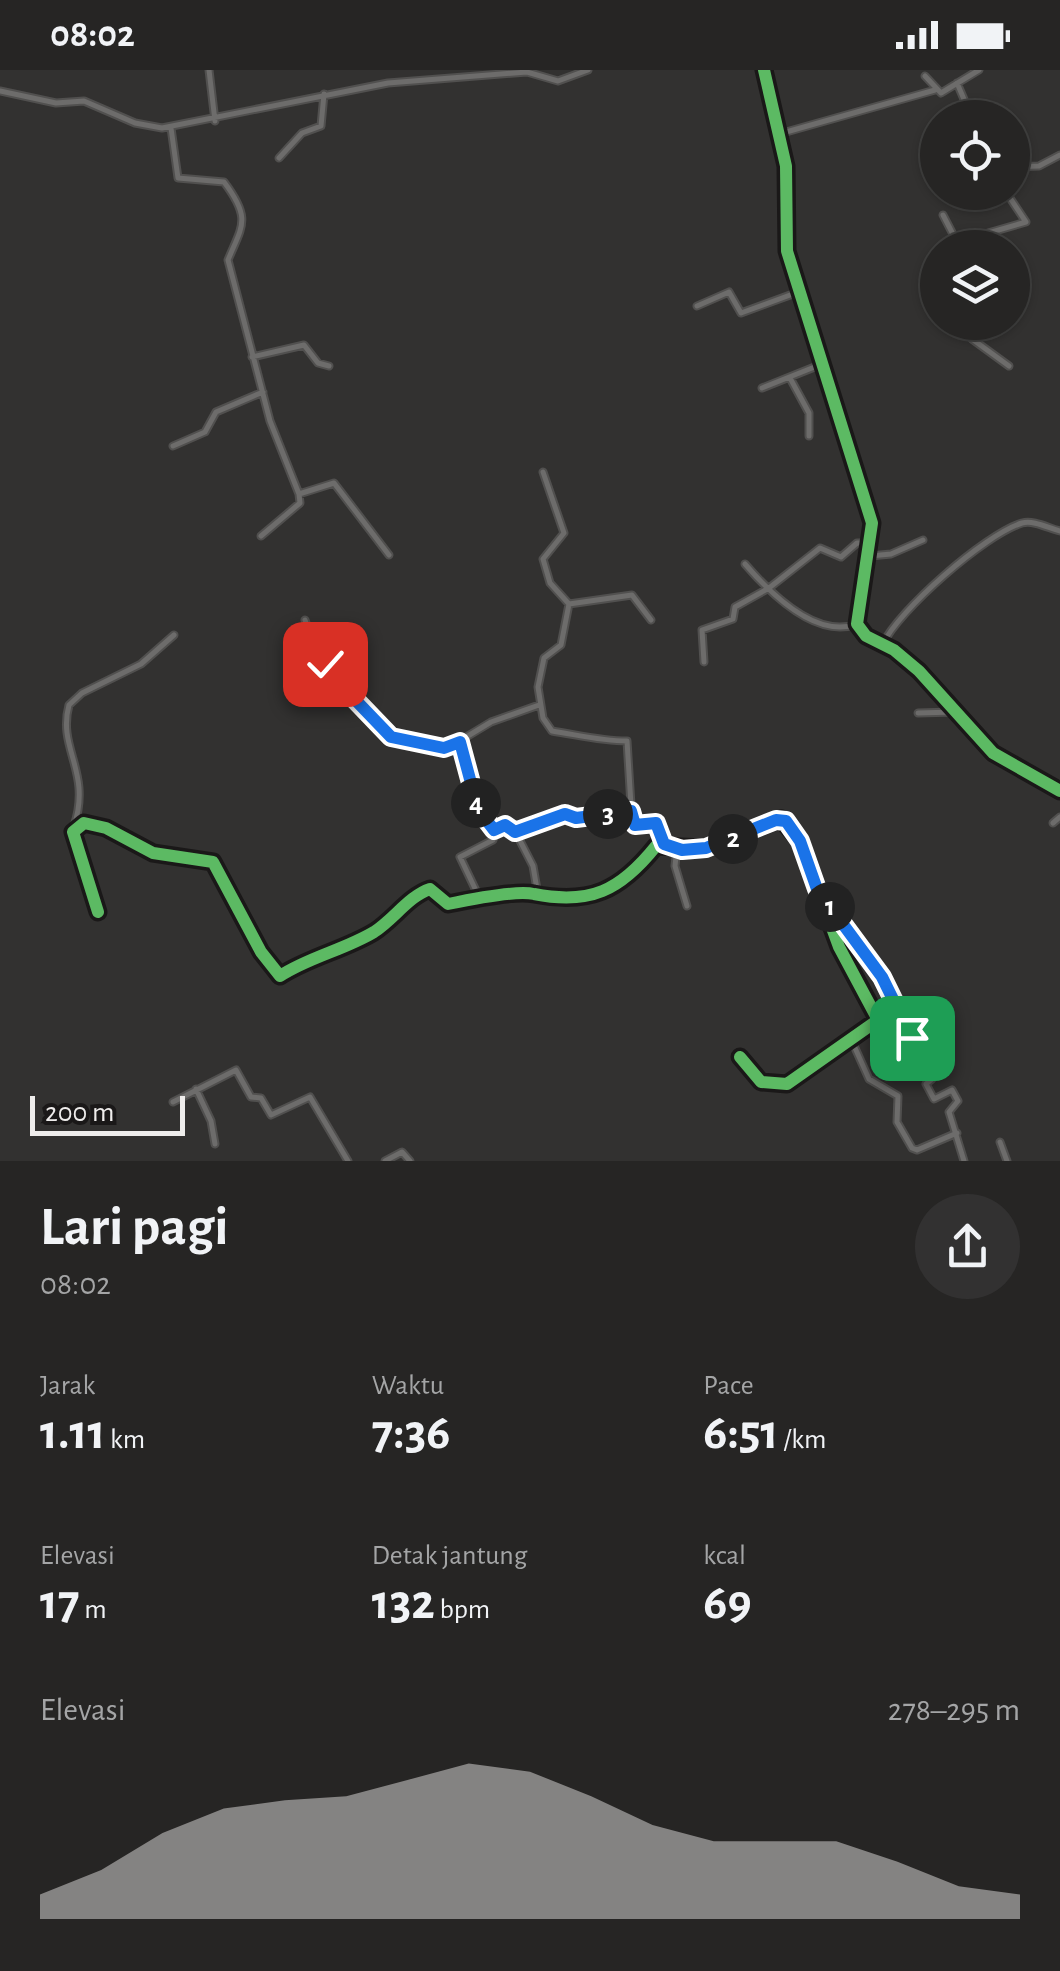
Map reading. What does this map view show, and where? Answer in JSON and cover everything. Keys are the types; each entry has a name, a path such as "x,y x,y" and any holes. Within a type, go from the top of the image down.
{"street":[{"path":"209,70 215,120"},
{"path":"0,91 56,103 84,101 135,123 168,128 324,94 508,72 527,72 558,81 588,70"},
{"path":"764,70 786,170 785,244 872,523 857,624 866,636 920,671 993,753 1060,791"},
{"path":"925,76 941,93 975,71"},
{"path":"957,83 964,100"},
{"path":"779,134 935,90"},
{"path":"279,158 281,150 302,133 321,126 324,94"},
{"path":"168,128 178,178 224,182 242,222 240,239 228,260 252,357 300,503 261,536"},
{"path":"1030,167 1060,155"},
{"path":"1003,230 1026,222 1018,210"},
{"path":"943,215 951,230"},
{"path":"697,306 728,292 742,313 801,291"},
{"path":"975,340 1009,366"},
{"path":"252,357 304,345 318,364 329,366"},
{"path":"762,388 822,364"},
{"path":"790,378 809,413 809,436"},
{"path":"173,446 205,432 216,412 263,392"},
{"path":"543,472 564,532 543,559 550,584 569,604"},
{"path":"299,494 334,483 389,554"},
{"path":"883,644 897,618 912,610 923,594 1004,533 1032,522 1060,531"},
{"path":"870,556 891,554 923,540"},
{"path":"704,662 700,632 733,620 735,607 769,588 820,548 841,556 857,542 872,543"},
{"path":"744,564 769,588 827,628 857,624"},
{"path":"569,604 632,595 652,620"},
{"path":"569,604 561,645 542,663 540,705 552,731 574,732 598,741 627,741 635,825 658,824 664,844"},
{"path":"305,620 318,660 341,668 342,686 388,736 444,748 492,722 540,705"},
{"path":"98,912 74,828 82,792 68,738 69,705 82,692 141,664 174,635"},
{"path":"918,713 954,712"},
{"path":"460,742 478,809 497,836 460,857 480,899"},
{"path":"515,832 565,814 576,818 631,811"},
{"path":"1053,823 1060,817"},
{"path":"664,844 719,845 781,819 800,841 843,956 878,1018 821,1064 777,1087 756,1079 740,1057"},
{"path":"74,828 93,823 153,853 213,862 278,976 375,931 404,911 418,893 432,888 448,904 538,895 554,900 586,898 641,866 664,844"},
{"path":"494,830 505,825 515,832 533,866 538,895"},
{"path":"677,847 675,866 688,906"},
{"path":"817,889 882,977 932,1079 926,1084 934,1099 952,1090 958,1103 948,1112 964,1161"},
{"path":"851,1039 869,1079 898,1096 898,1125 912,1148 917,1150 957,1133"},
{"path":"173,1102 234,1070 251,1097 261,1098 271,1115 310,1097 348,1161"},
{"path":"196,1089 211,1121 215,1144"},
{"path":"1000,1142 1006,1161"},
{"path":"385,1161 402,1152 410,1161"}],"cycle path":[{"path":"764,70 786,166 787,251 872,523 857,624 866,636 894,650 919,671 993,753 1060,791"},
{"path":"98,912 73,832 84,823 106,828 153,853 213,862 261,952 280,976 374,932 430,889 448,904 516,893 588,896 630,874 656,846 706,848 781,819 800,841 839,947 878,1020 787,1084 761,1082 740,1057"}],"route":[{"path":"325,664 341,668 342,686 391,737 444,748 460,742 478,809 494,830 505,825 515,832 565,814 576,818 631,811 635,825 656,823 664,844 690,850 719,845 776,820 786,821 807,856 817,889 882,977 912,1038"}]}
